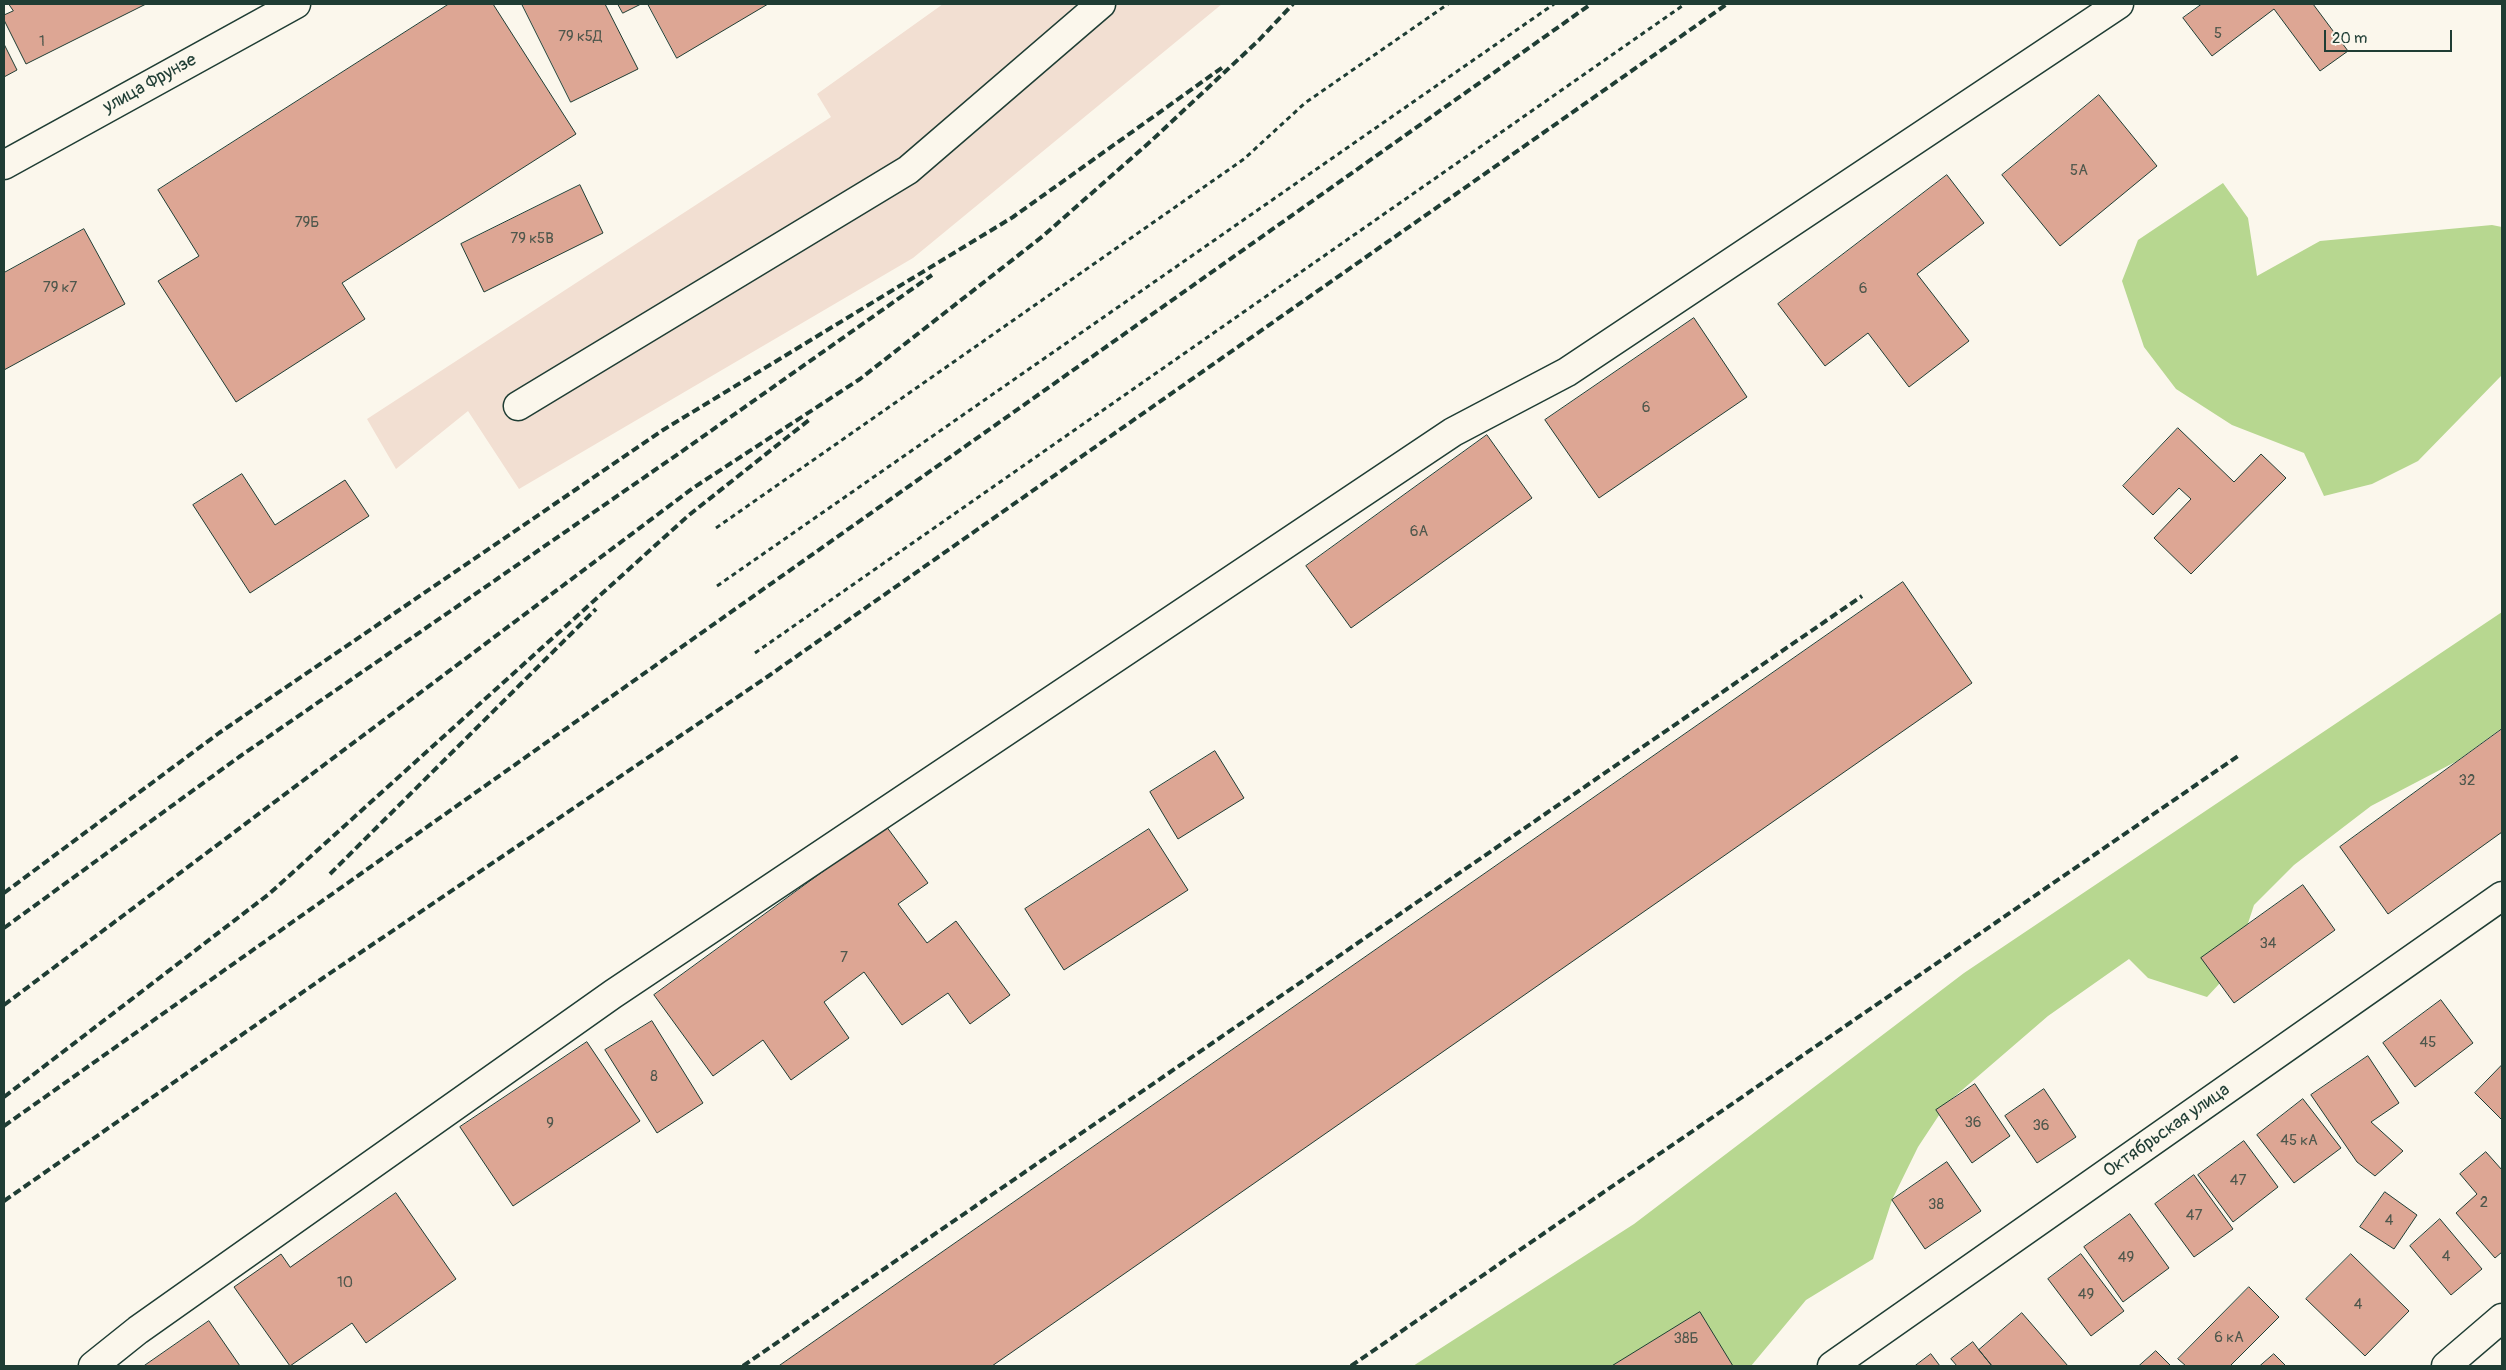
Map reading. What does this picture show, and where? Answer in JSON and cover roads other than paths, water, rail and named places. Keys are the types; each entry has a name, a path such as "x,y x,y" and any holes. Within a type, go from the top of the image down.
{"street":[{"name":"улица Фрунзе","path":"4,165 262,12 296,4"},
{"path":"518,406 908,170 1101,4"},
{"path":"93,1366 146,1325 613,994 1453,432 1567,372 2119,4"},
{"name":"Октябрьская улица","path":"1832,1366 2502,896"},
{"path":"2446,1366 2502,1318"}],"railway":[{"path":"4,1005 693,488 860,379 1043,236 1151,141 1259,40 1293,4"},
{"path":"4,1126 1591,4"},
{"path":"4,1201 323,978 767,677 1727,4"},
{"path":"4,893 219,733 663,430 1013,217 1223,67"},
{"path":"4,928 239,757 681,452 932,275"},
{"path":"4,1097 269,894 689,515 809,420"},
{"path":"743,1366 1862,596"},
{"path":"330,874 596,609"},
{"path":"1351,1366 2238,756"}]}
